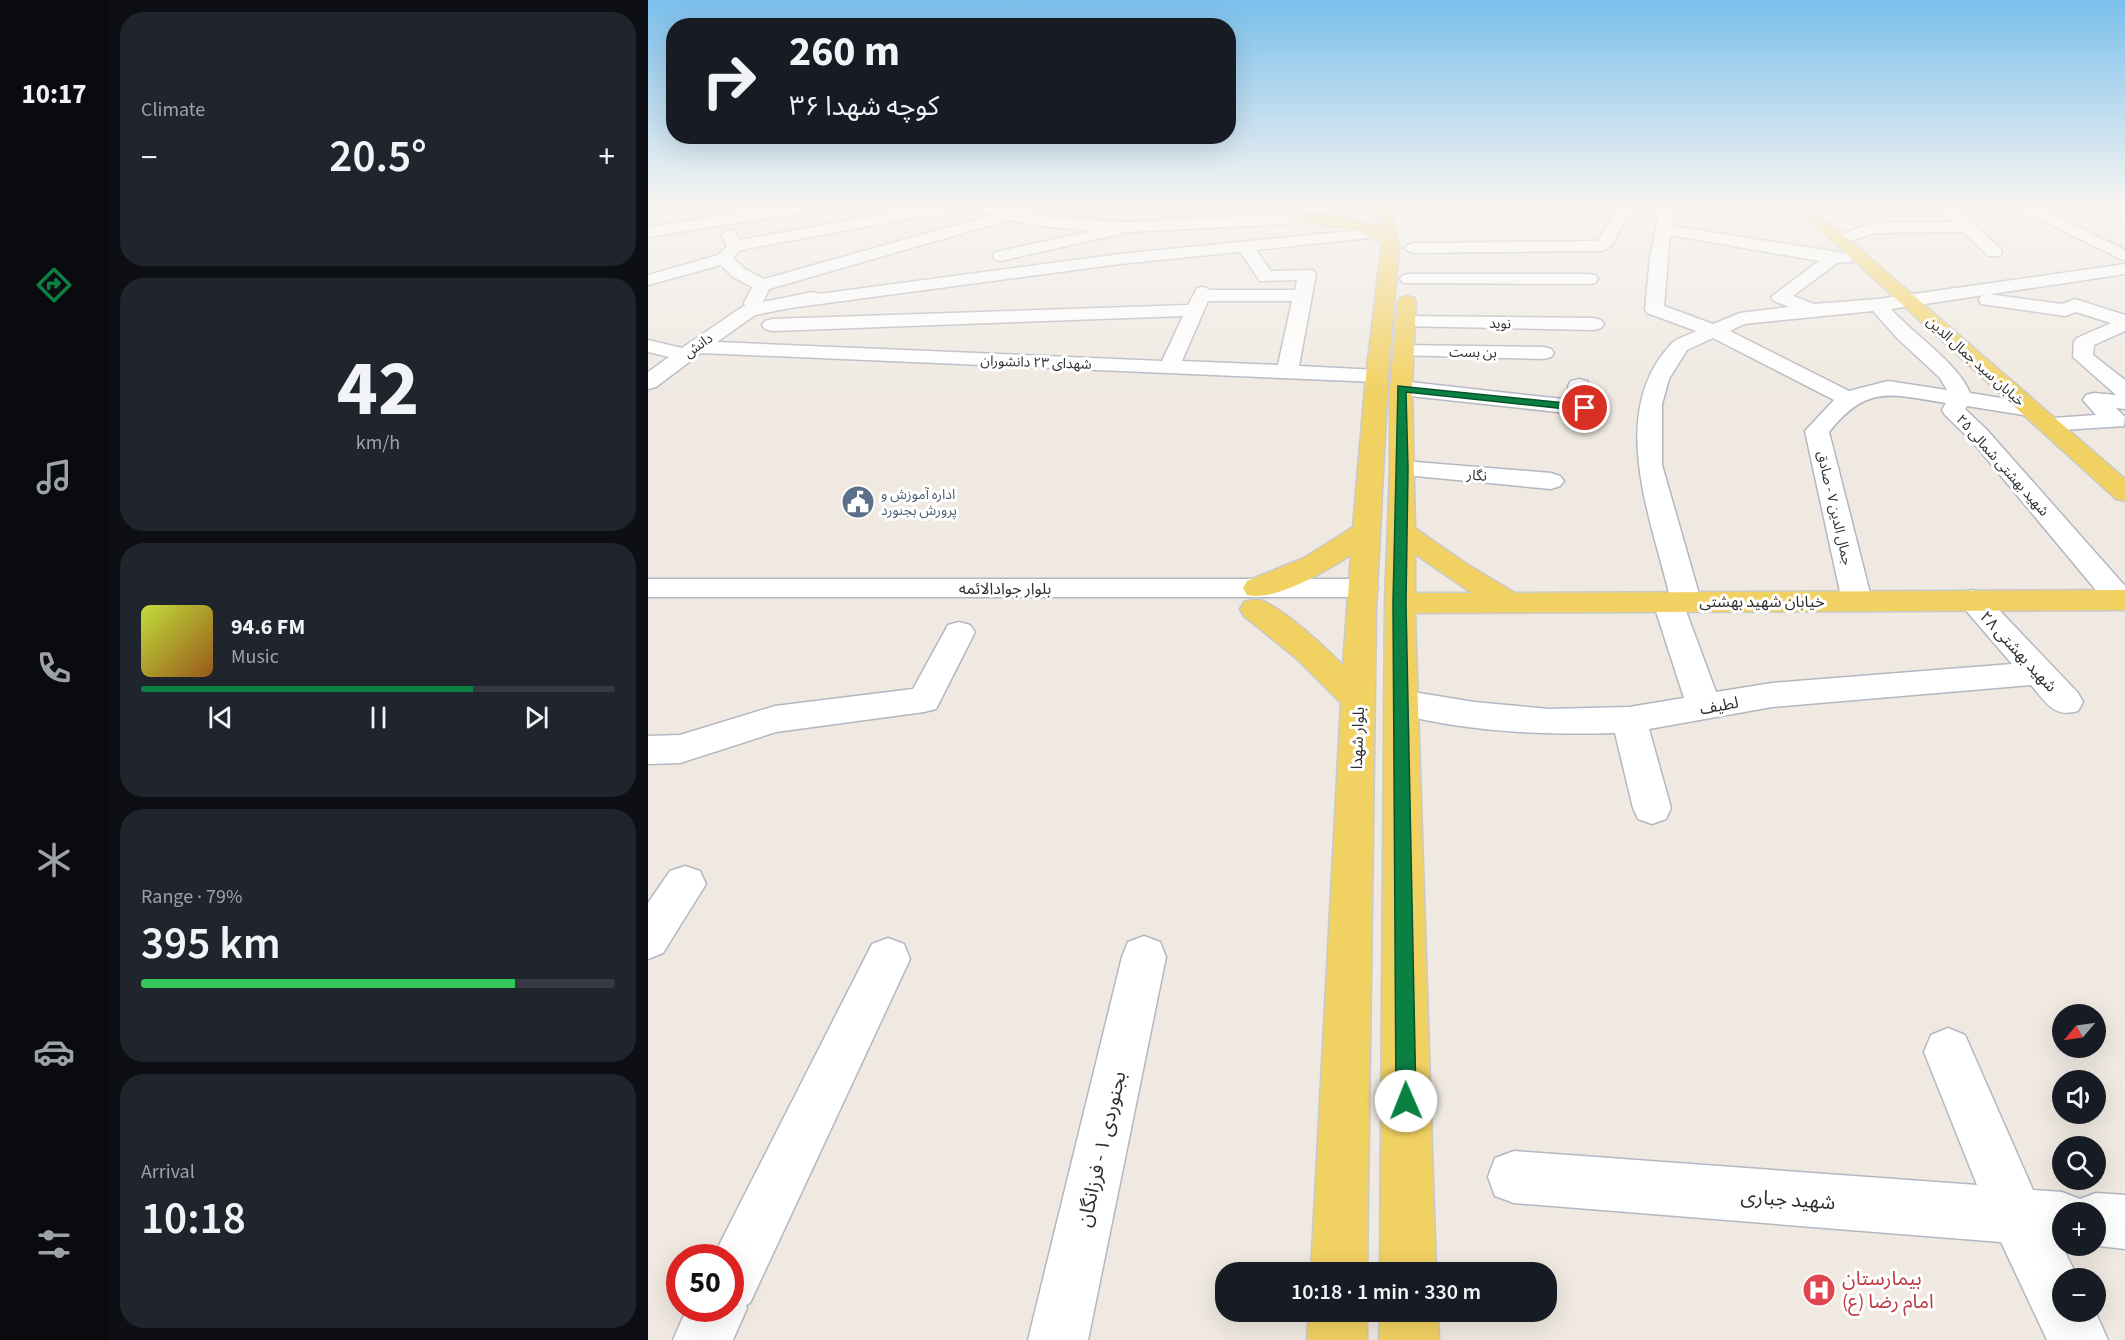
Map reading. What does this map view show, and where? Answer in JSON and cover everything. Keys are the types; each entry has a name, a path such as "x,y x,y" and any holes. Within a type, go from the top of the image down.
{"main road":[{"name":"بلوار شهدا","path":"1340,1262 1362,599 1366,530 1389,382 1395,268"},
{"name":"بلوار شهدا","path":"1399,268 1404,337 1389,382 1403,469 1400,603 1408,1262"},
{"name":"خیابان سید جمال الدین","path":"1870,268 2125,493"},
{"path":"1358,699 1256,599 1338,552 1366,530"},
{"path":"1402,531 1455,569 1509,602"},
{"name":"خیابان شهید بهشتی","path":"1362,599 1400,603 2123,600"},
{"path":"1337,1340 1338,1322"},
{"path":"1409,1322 1409,1340"}],"street":[{"path":"648,280 686,268"},
{"path":"737,268 739,273 762,285 824,268"},
{"path":"749,310 974,268"},
{"path":"1119,312 1120,268"},
{"path":"1259,268 1266,277 1307,274 1287,372"},
{"path":"1543,268 1589,279"},
{"path":"1657,268 1654,309 1714,331 1848,398"},
{"path":"1810,309 1780,297 1814,268"},
{"path":"1705,708 1677,601 1650,465 1651,404 1658,379 1680,346 1740,319 1810,309 1878,305 2125,269"},
{"path":"749,310 762,285"},
{"path":"725,326 1086,314 1119,312 1201,296 1303,295"},
{"path":"1944,295 2065,310 2075,305 2125,323"},
{"path":"1169,367 1201,296"},
{"name":"۲۵ شهید بهشتی شمالی","path":"1878,305 1912,343 1941,365 1956,383 1961,399 1953,410 1980,435 2123,600"},
{"name":"دانش","path":"648,382 749,310"},
{"path":"1055,362 1086,314"},
{"path":"913,356 953,318"},
{"path":"2125,323 2084,342 2083,357 2116,377 2125,392"},
{"name":"نوید","path":"1404,337 1594,324"},
{"path":"2103,332 2125,339"},
{"name":"بن بست","path":"1404,337 1544,353"},
{"name":"شهدای ۲۳ دانشوران","path":"648,346 689,351 913,356 1287,372 1389,382 1585,408 1580,386"},
{"name":"جمال الدین ۷ - صادق","path":"1857,601 1817,431 1833,411 1848,398 1868,389 1888,388 1961,399 2039,416 2116,421 2094,400 2125,402"},
{"name":"نگار","path":"1403,469 1551,481"},
{"name":"بلوار جوادالائمه","path":"648,588 1256,599"},
{"name":"بلوار جوادالائمه","path":"648,606 1362,599"},
{"name":"شهید بهشتی ۲۸","path":"1972,600 2066,702"},
{"path":"648,750 680,749 775,719 924,700 959,632"},
{"name":"لطیف","path":"1401,702 1474,716 1549,722 1629,720 1772,695 2039,673"},
{"path":"1629,720 1652,808"},
{"path":"648,939 685,884"},
{"name":"بجنوردی ۱ - فرزانگان","path":"1058,1340 1144,957"},
{"path":"744,1254 888,959"},
{"path":"1948,1052 2040,1217 2053,1268"},
{"name":"شهید جباری","path":"1515,1177 2040,1217"},
{"path":"2106,1221 2125,1222"},
{"path":"703,1340 711,1322"},
{"path":"2069,1322 2078,1340"}],"place":[{"name":"اداره آموزش و پرورش بجنورد","path":"858,502"},
{"name":"بیمارستان امام رضا (ع)","path":"1819,1290"}],"route":[{"path":"1406,1101 1400,603 1403,469 1401,388 1585,408"}]}
